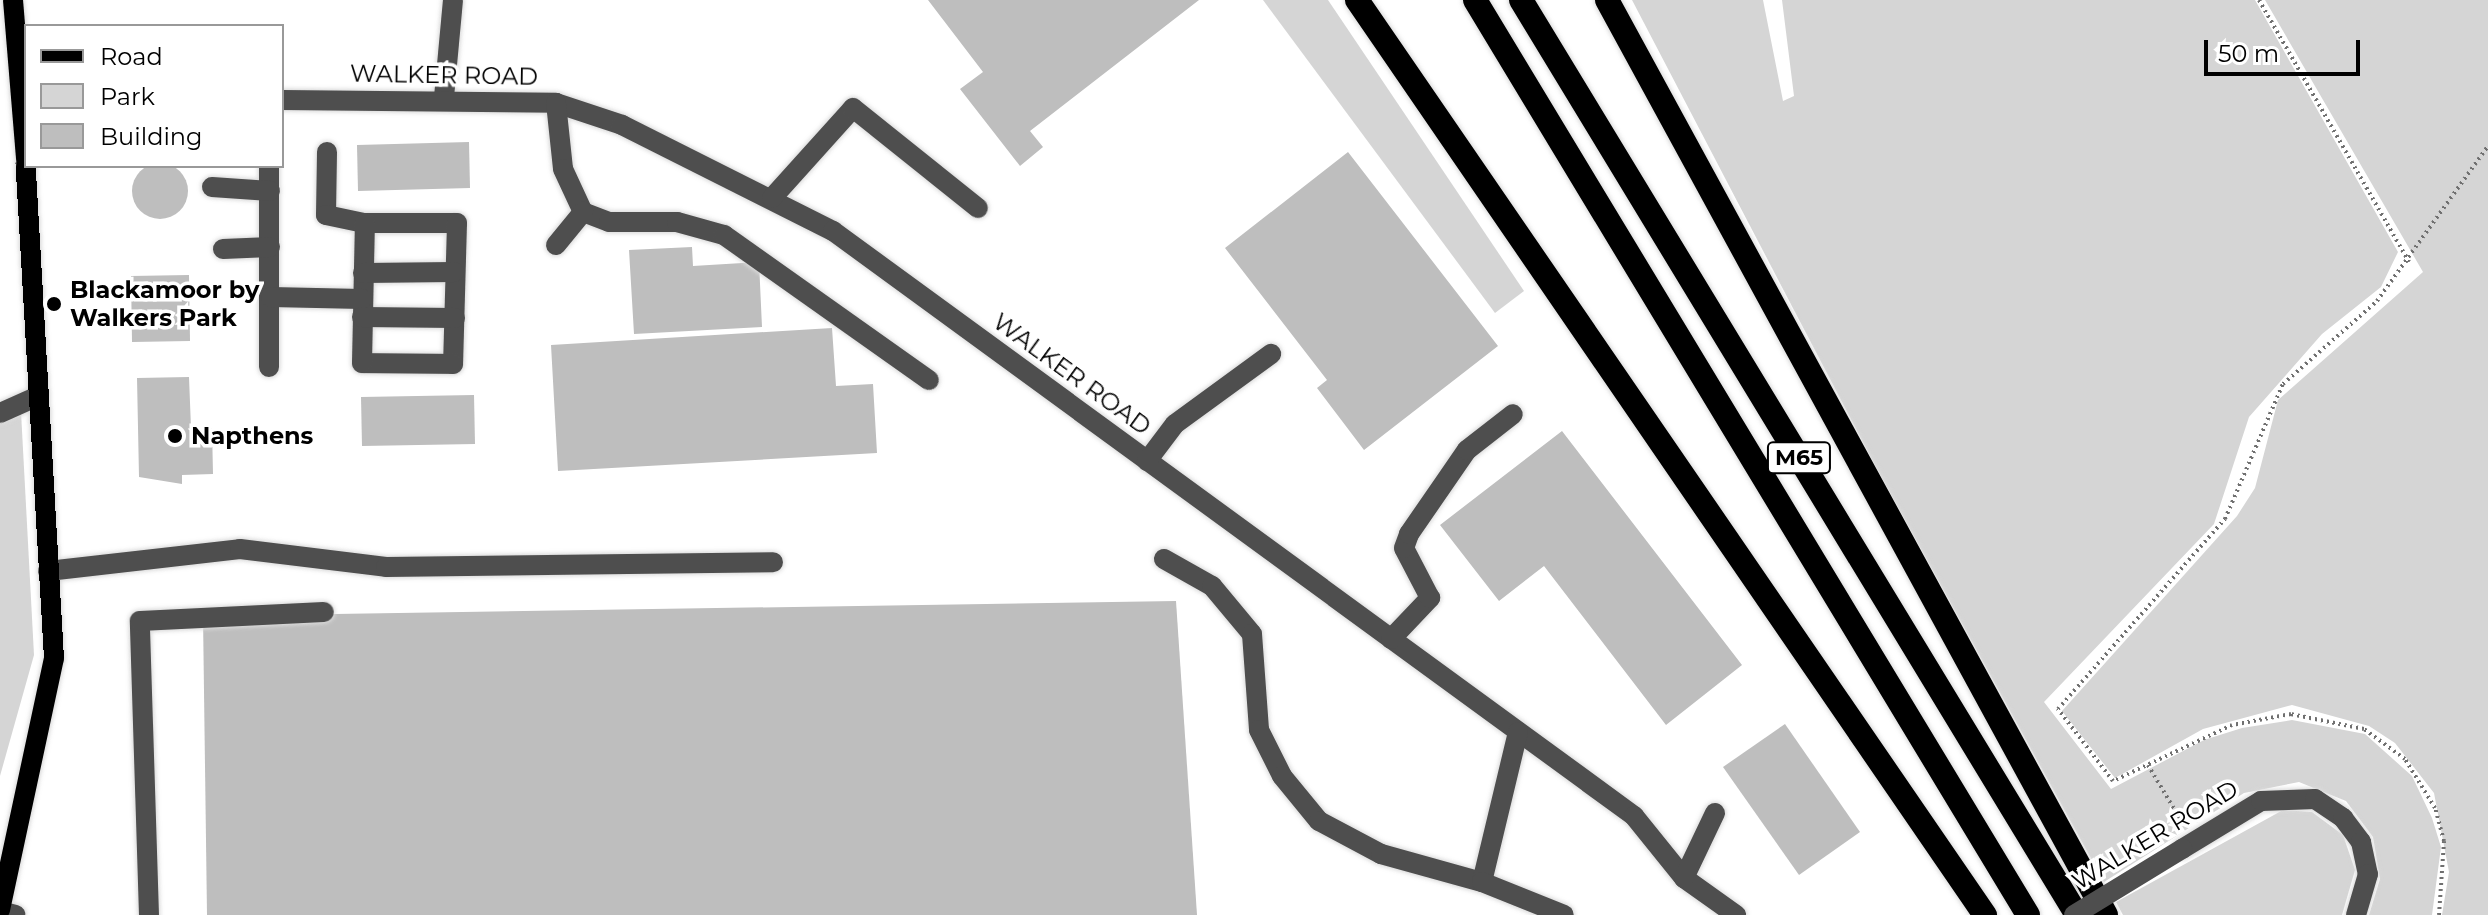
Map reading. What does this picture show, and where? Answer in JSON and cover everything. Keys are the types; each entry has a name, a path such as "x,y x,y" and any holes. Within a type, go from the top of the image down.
{"highway":[{"path":"1357,0 1985,915"},
{"name":"M65","path":"1475,0 2028,915"},
{"name":"M65","path":"1521,0 2076,915"},
{"name":"M65","path":"1607,0 2106,915"}],"main road":[{"path":"13,0 24,110"},
{"path":"0,910 49,698 48,571 34,398 26,168"}],"street":[{"path":"444,97 453,0"},
{"name":"WALKER ROAD","path":"284,100 444,97 556,103 608,118 833,231 1634,816 1684,878 1736,915"},
{"path":"556,103 563,169 583,212 609,222 677,222 724,235 929,380"},
{"path":"772,198 853,108 978,208"},
{"path":"327,152 326,215 365,223 457,223 453,364 362,363 365,223"},
{"path":"269,168 269,367"},
{"path":"212,187 270,191"},
{"path":"556,245 583,212"},
{"path":"223,249 270,247"},
{"path":"363,273 454,272"},
{"path":"271,297 455,318"},
{"path":"1147,461 1175,424 1271,354"},
{"path":"0,413 34,398"},
{"path":"1391,639 1430,598 1404,548 1409,534 1467,450 1513,414"},
{"path":"48,571 240,549 386,567 773,562"},
{"path":"1164,559 1212,586 1252,634 1259,730 1282,776 1319,821 1381,854 1482,882 1564,915"},
{"path":"149,915 140,621 324,612"},
{"path":"1482,882 1518,732"},
{"name":"WALKER ROAD","path":"2076,915 2261,801 2315,799 2343,818 2361,842 2368,874 2356,915"},
{"path":"1684,878 1715,813"},
{"path":"0,910 16,915"}],"path":[{"path":"2259,0 2409,262"},
{"path":"2439,915 2444,841 2435,808 2405,759 2364,729 2291,714 2270,717 2200,736 2113,781 2060,714 2060,701 2225,519 2283,384 2409,262 2488,146"},
{"path":"2148,765 2188,845"}],"green space":[{"path":"1263,0 1328,0 1524,291 1495,313"},
{"path":"1632,0 1763,0 1783,101 1794,96 1782,0 2255,0 2398,252 2381,287 2322,334 2249,417 2214,524 2044,702 2111,789 2204,740 2242,728 2292,720 2365,734 2412,776 2432,818 2441,847 2432,915 2369,915 2380,879 2373,837 2346,801 2299,782 2244,793 2104,882 1876,467"},
{"path":"2265,0 2488,0 2488,915 2442,915 2449,872 2434,793 2395,743 2369,726 2292,705 2203,729 2115,778 2062,711 2237,516 2255,488 2278,400 2423,272"},
{"path":"21,412 34,655 0,776 0,422"},
{"path":"2283,810 2312,812 2343,835 2355,870 2342,915 2123,915 2116,902"}],"building":[{"path":"928,0 1199,0 1030,131 1043,147 1020,166 960,89 983,72"},
{"path":"469,142 470,188 358,191 357,145"},
{"path":"1348,152 1498,346 1364,450 1317,388 1327,380 1225,248"},
{"path":"144,168 176,168 186,180 186,202 171,217 149,217 134,202 134,180"},
{"path":"692,247 693,266 759,262 762,327 634,334 629,250"},
{"path":"189,275 190,341 132,342 131,276"},
{"path":"832,328 836,386 873,384 877,453 558,471 551,345"},
{"path":"189,377 191,428 212,428 213,474 182,475 182,484 139,477 137,378"},
{"path":"474,395 475,444 362,446 361,397"},
{"path":"1562,431 1742,665 1666,725 1544,566 1499,601 1440,525"},
{"path":"1176,601 1197,915 207,915 203,616"},
{"path":"1785,724 1860,832 1799,875 1723,767"}],"place":[{"name":"Blackamoor by Walkers Park","path":"54,304"},
{"name":"Napthens","path":"175,436"}]}
